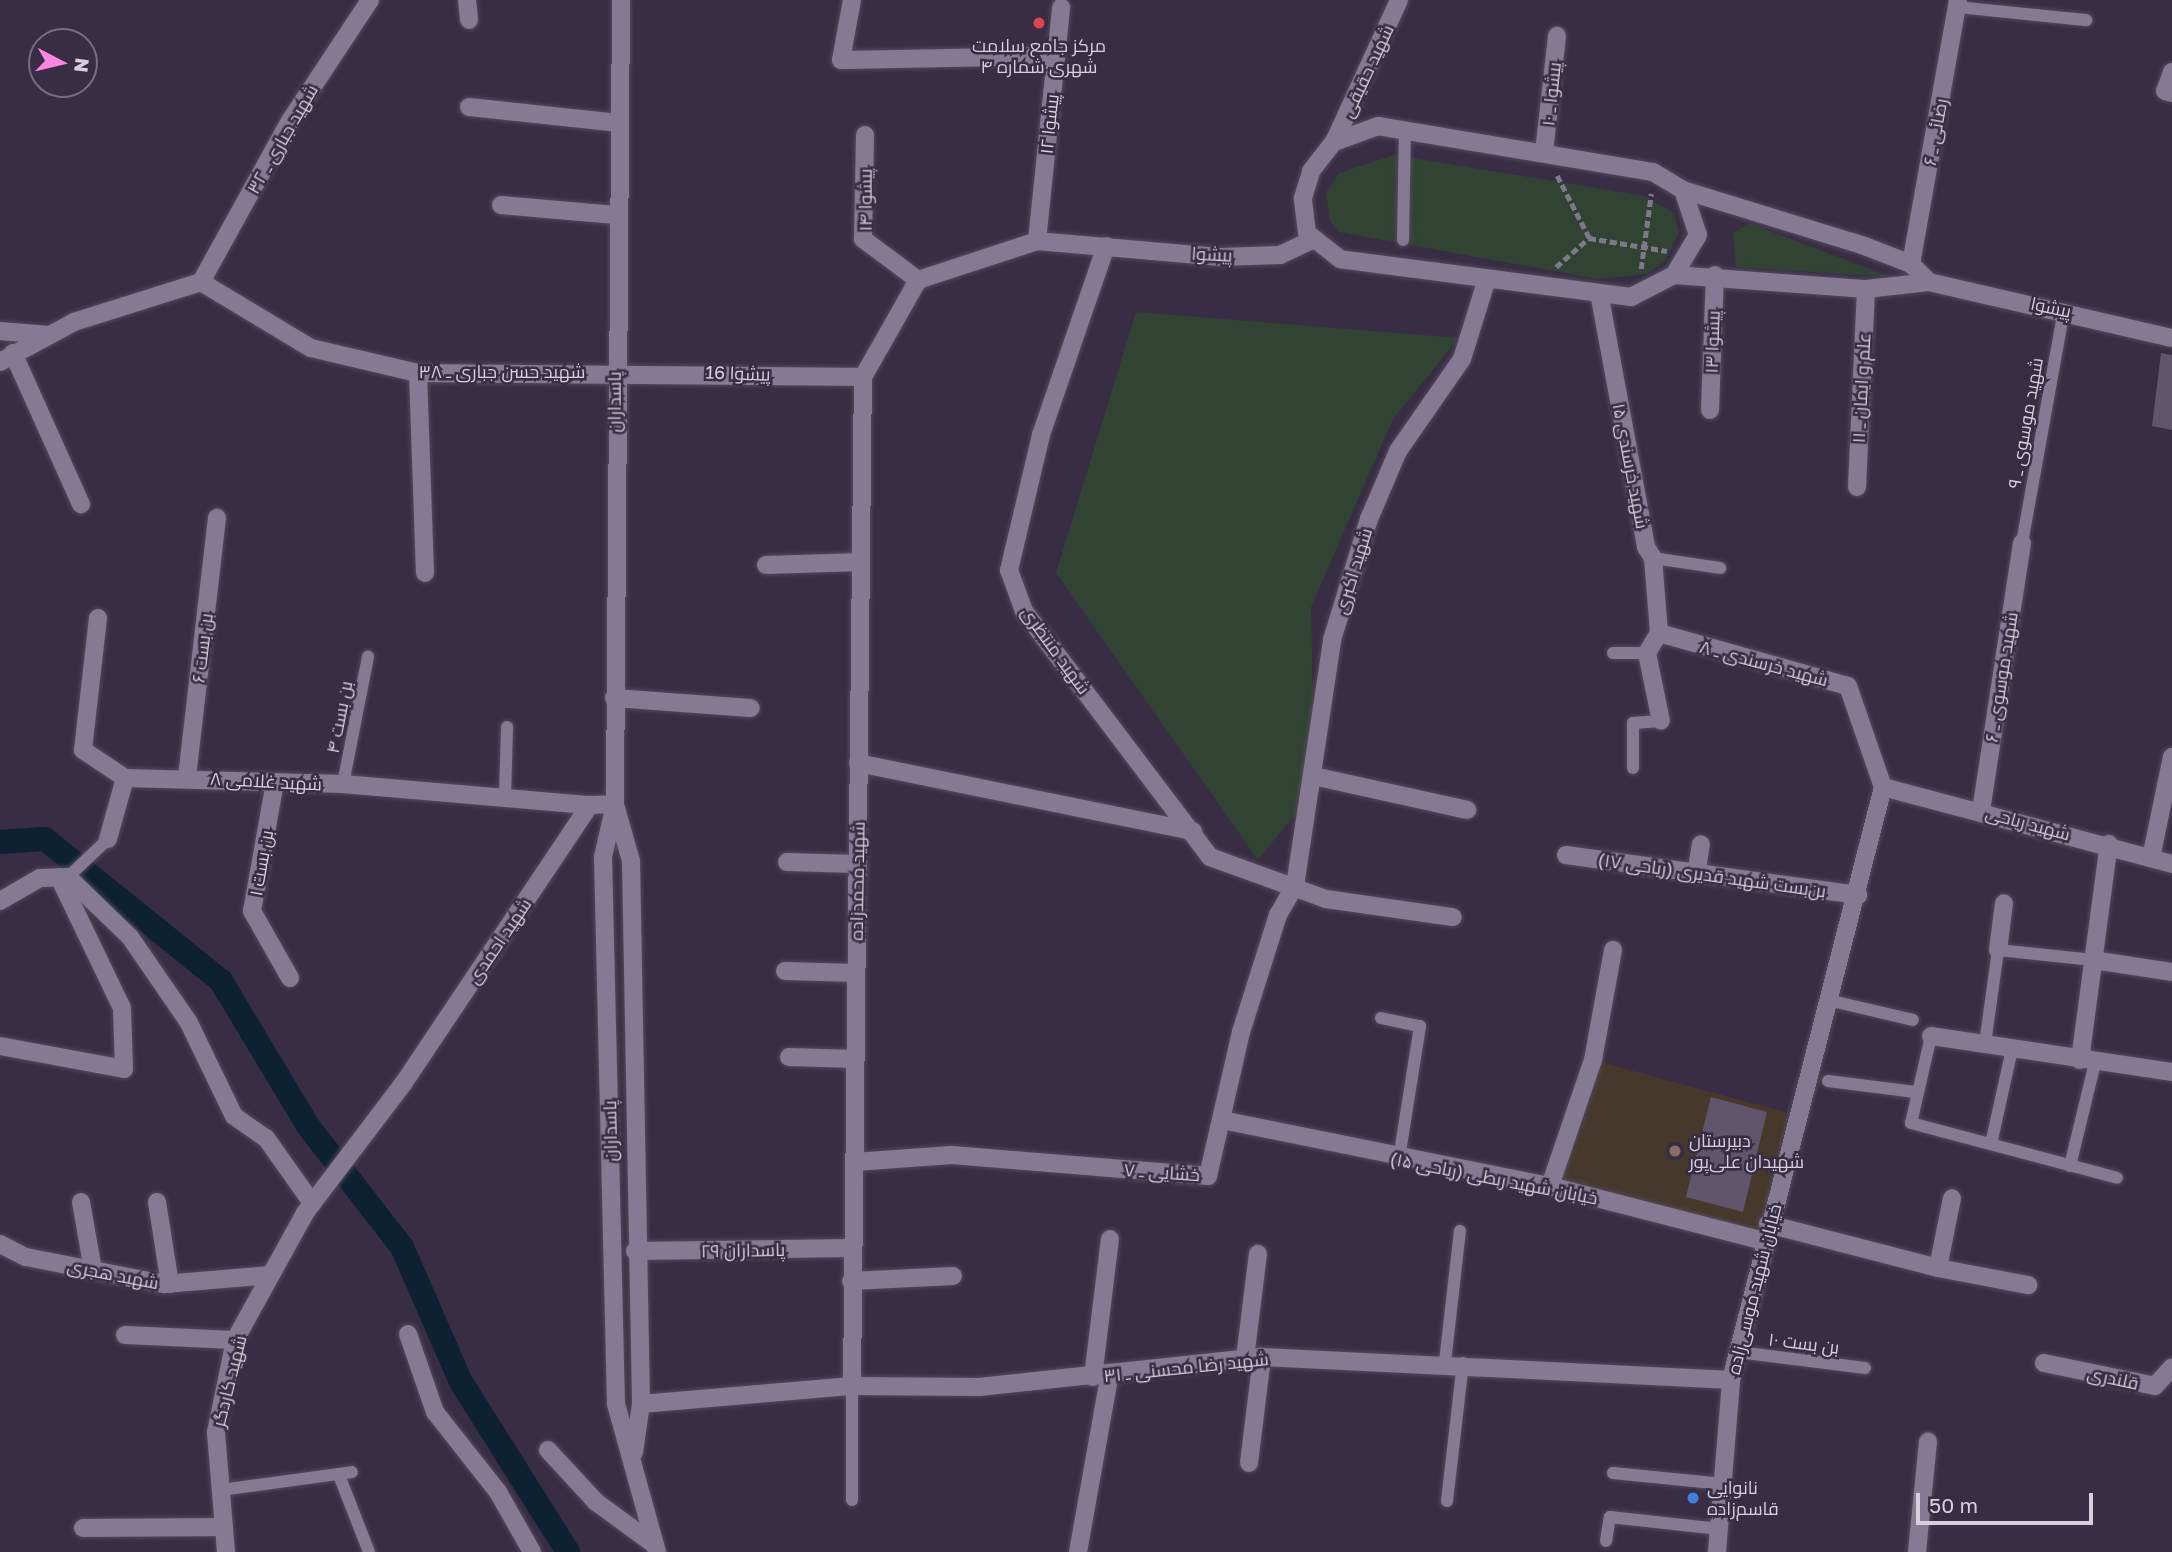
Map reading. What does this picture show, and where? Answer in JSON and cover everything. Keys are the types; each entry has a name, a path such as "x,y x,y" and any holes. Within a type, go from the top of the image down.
{"street":[{"name":"شهید جباری ـ ۳۲","path":"201,282 289,121 370,0"},
{"path":"467,0 469,20"},
{"name":"پاسداران","path":"621,0 614,370 615,804 603,857 616,1404 633,1457 656,1548"},
{"path":"852,0 841,60 1056,56"},
{"name":"شهید حقیقی","path":"1314,239 1307,233 1303,198 1311,171 1334,142 1399,0"},
{"name":"رضائی ـ ۶","path":"1911,264 1957,3"},
{"name":"پیشوا ۱۲","path":"1037,241 1061,7"},
{"name":"پیشوا ـ ۱۰","path":"1544,152 1557,36"},
{"path":"2172,72 2165,91 2172,93"},
{"path":"469,107 618,123"},
{"path":"1334,142 1378,126 1544,152 1653,173 1683,190 1911,264 1929,282"},
{"name":"پیشوا ۱۴","path":"865,135 863,239 918,280"},
{"path":"1314,239 1340,259 1600,298 1637,294 1674,275 1691,254 1698,218 1683,190"},
{"path":"501,205 617,215"},
{"name":"پیشوا","path":"1037,241 1280,255 1314,239"},
{"path":"863,377 918,280 1037,241"},
{"name":"شهید منتظری","path":"1106,246 1041,435 1009,570 1024,611 1193,831 1210,857 1326,899 1453,917"},
{"name":"پیشوا","path":"1674,275 1715,275 1866,289 1929,282 2064,310 2172,338"},
{"name":"پیشوا ۱۳","path":"1710,410 1715,275"},
{"path":"81,504 7,357 49,335 201,282"},
{"name":"شهید حسن جباری ـ ۳۸","path":"201,282 311,348 418,373 614,370"},
{"name":"شهید اکبری","path":"1295,886 1332,640 1369,519 1398,451 1462,359 1486,282"},
{"name":"علم و ایمان ـ ۱۱","path":"1857,487 1866,289"},
{"name":"شهید خرسندی ۱۵","path":"1600,298 1646,547 1653,558 1659,633"},
{"path":"0,331 49,335"},
{"name":"پیشوا 16","path":"614,370 863,377"},
{"path":"418,373 425,573"},
{"name":"شهید محمدزاده","path":"852,1386 851,1248 863,377"},
{"name":"بن بست ۶","path":"187,777 218,518"},
{"name":"شهید موسوی ـ ۶","path":"1981,811 2022,543"},
{"path":"765,565 861,562"},
{"path":"98,618 83,750 125,778 108,839"},
{"path":"1659,633 1647,653 1661,720"},
{"name":"شهید خرسندی ـ ۸","path":"1659,633 1848,685 1883,787"},
{"path":"614,698 751,708"},
{"path":"2151,858 2172,757"},
{"path":"858,763 1193,831"},
{"path":"1313,776 1467,810"},
{"name":"۸ شهید غلامی","path":"125,778 187,777 343,784 590,805"},
{"name":"بن بست ۱","path":"275,782 252,911 290,978"},
{"name":"شهید ریاحی","path":"1883,787 2109,845 2172,864"},
{"name":"خیابان شهید موسی‌زاده","path":"1717,1552 1731,1380 1766,1232 1832,1001 1883,787"},
{"path":"590,805 615,804"},
{"name":"پاسداران","path":"615,804 631,861 635,1251 641,1404 633,1457"},
{"name":"شهید احمدی","path":"317,1197 393,1097 590,805"},
{"path":"1696,875 1701,844"},
{"path":"2087,1061 2093,960 2109,845"},
{"name":"بن‌بست شهید قدیری (ریاحی ۱۷)","path":"1566,855 1696,875 1858,895"},
{"path":"787,862 857,864"},
{"path":"0,901 40,878 63,877 130,937 189,1023 233,1116 266,1138 317,1197"},
{"path":"0,1046 124,1069 122,1008 63,877"},
{"name":"خشایی ـ ۷","path":"854,1162 952,1155 1208,1176 1245,1019 1278,915 1295,886"},
{"path":"1998,950 2004,903"},
{"path":"1549,1186 1597,1046 1613,950"},
{"path":"2093,960 2172,972"},
{"path":"785,971 856,973"},
{"path":"1931,1036 2087,1061 2172,1071"},
{"path":"789,1057 855,1059"},
{"name":"خیابان شهید ربطی (ریاحی ۱۵)","path":"1222,1120 1399,1159 1549,1186 2028,1285"},
{"name":"شهید کاردگر","path":"226,1552 216,1432 235,1340 317,1197"},
{"path":"1938,1268 1952,1198"},
{"path":"81,1202 93,1270"},
{"path":"156,1202 170,1284"},
{"path":"1078,1552 1101,1375 1110,1239"},
{"name":"شهید هجری","path":"0,1244 26,1257 170,1284 271,1275"},
{"name":"پاسداران ۲۹","path":"635,1251 851,1248"},
{"path":"1249,1463 1258,1254"},
{"path":"851,1282 953,1276"},
{"path":"408,1334 435,1412 498,1492 532,1552"},
{"path":"125,1335 235,1340"},
{"name":"شهید رضا محسنی ـ ۳۱","path":"641,1404 852,1386 979,1387 1253,1357 1454,1362 1731,1380"},
{"name":"قلندری","path":"2044,1363 2155,1386 2172,1367"},
{"path":"1917,1552 1928,1442"},
{"path":"548,1450 596,1502 656,1548"},
{"path":"83,1528 224,1527"}],"lane":[{"path":"1957,3 2086,20"},
{"path":"1403,240 1405,130"},
{"name":"شهید موسوی ـ ۹","path":"2022,543 2064,310"},
{"path":"1653,558 1720,568"},
{"path":"1613,653 1647,653"},
{"name":"بن بست ۴","path":"343,784 368,656"},
{"path":"1633,768 1633,723 1661,720"},
{"path":"505,796 507,727"},
{"path":"63,877 108,839"},
{"path":"1985,1044 1998,950 2093,960"},
{"path":"1832,1001 1913,1020"},
{"path":"1381,1018 1420,1026 1399,1159"},
{"path":"1931,1036 1915,1092 1911,1123 2117,1178"},
{"path":"1991,1144 2012,1049"},
{"path":"2070,1166 2087,1061"},
{"path":"1828,1081 1915,1092"},
{"path":"1447,1501 1461,1231"},
{"name":"بن بست ۱۰","path":"1738,1352 1865,1368"},
{"path":"852,1386 852,1500"},
{"path":"221,1490 346,1473 369,1552"},
{"path":"1613,1473 1723,1484"},
{"path":"1606,1541 1610,1517 1719,1529"}],"path":[{"path":"1544,152 1589,238"},
{"path":"1637,294 1653,173"},
{"path":"1589,238 1691,254"},
{"path":"1531,288 1589,238"}],"shaded area":[{"name":"دبیرستان شهیدان علی‌پور","path":"1593,1060 1799,1116 1764,1241 1550,1186"}],"green space":[{"path":"1394,155 1645,196 1674,213 1679,233 1665,261 1647,274 1598,279 1339,232 1330,221 1326,193 1339,173"},
{"path":"1749,223 1891,277 1736,267 1733,233"},
{"path":"1136,312 1459,338 1393,419 1311,607 1315,790 1258,860 1056,573"}],"building":[{"path":"2161,353 2172,355 2172,430 2152,426"},
{"path":"1711,1097 1767,1112 1743,1212 1686,1197"}],"waterway":[{"path":"0,842 45,839 221,981 308,1126 402,1247 461,1382 568,1552"}],"place":[{"name":"مرکز جامع سلامت شهری شماره ۴","path":"1039,23"},
{"name":"دبیرستان شهیدان علی‌پور","path":"1675,1151"},
{"name":"نانوایی قاسم‌زاده","path":"1693,1498"}]}
